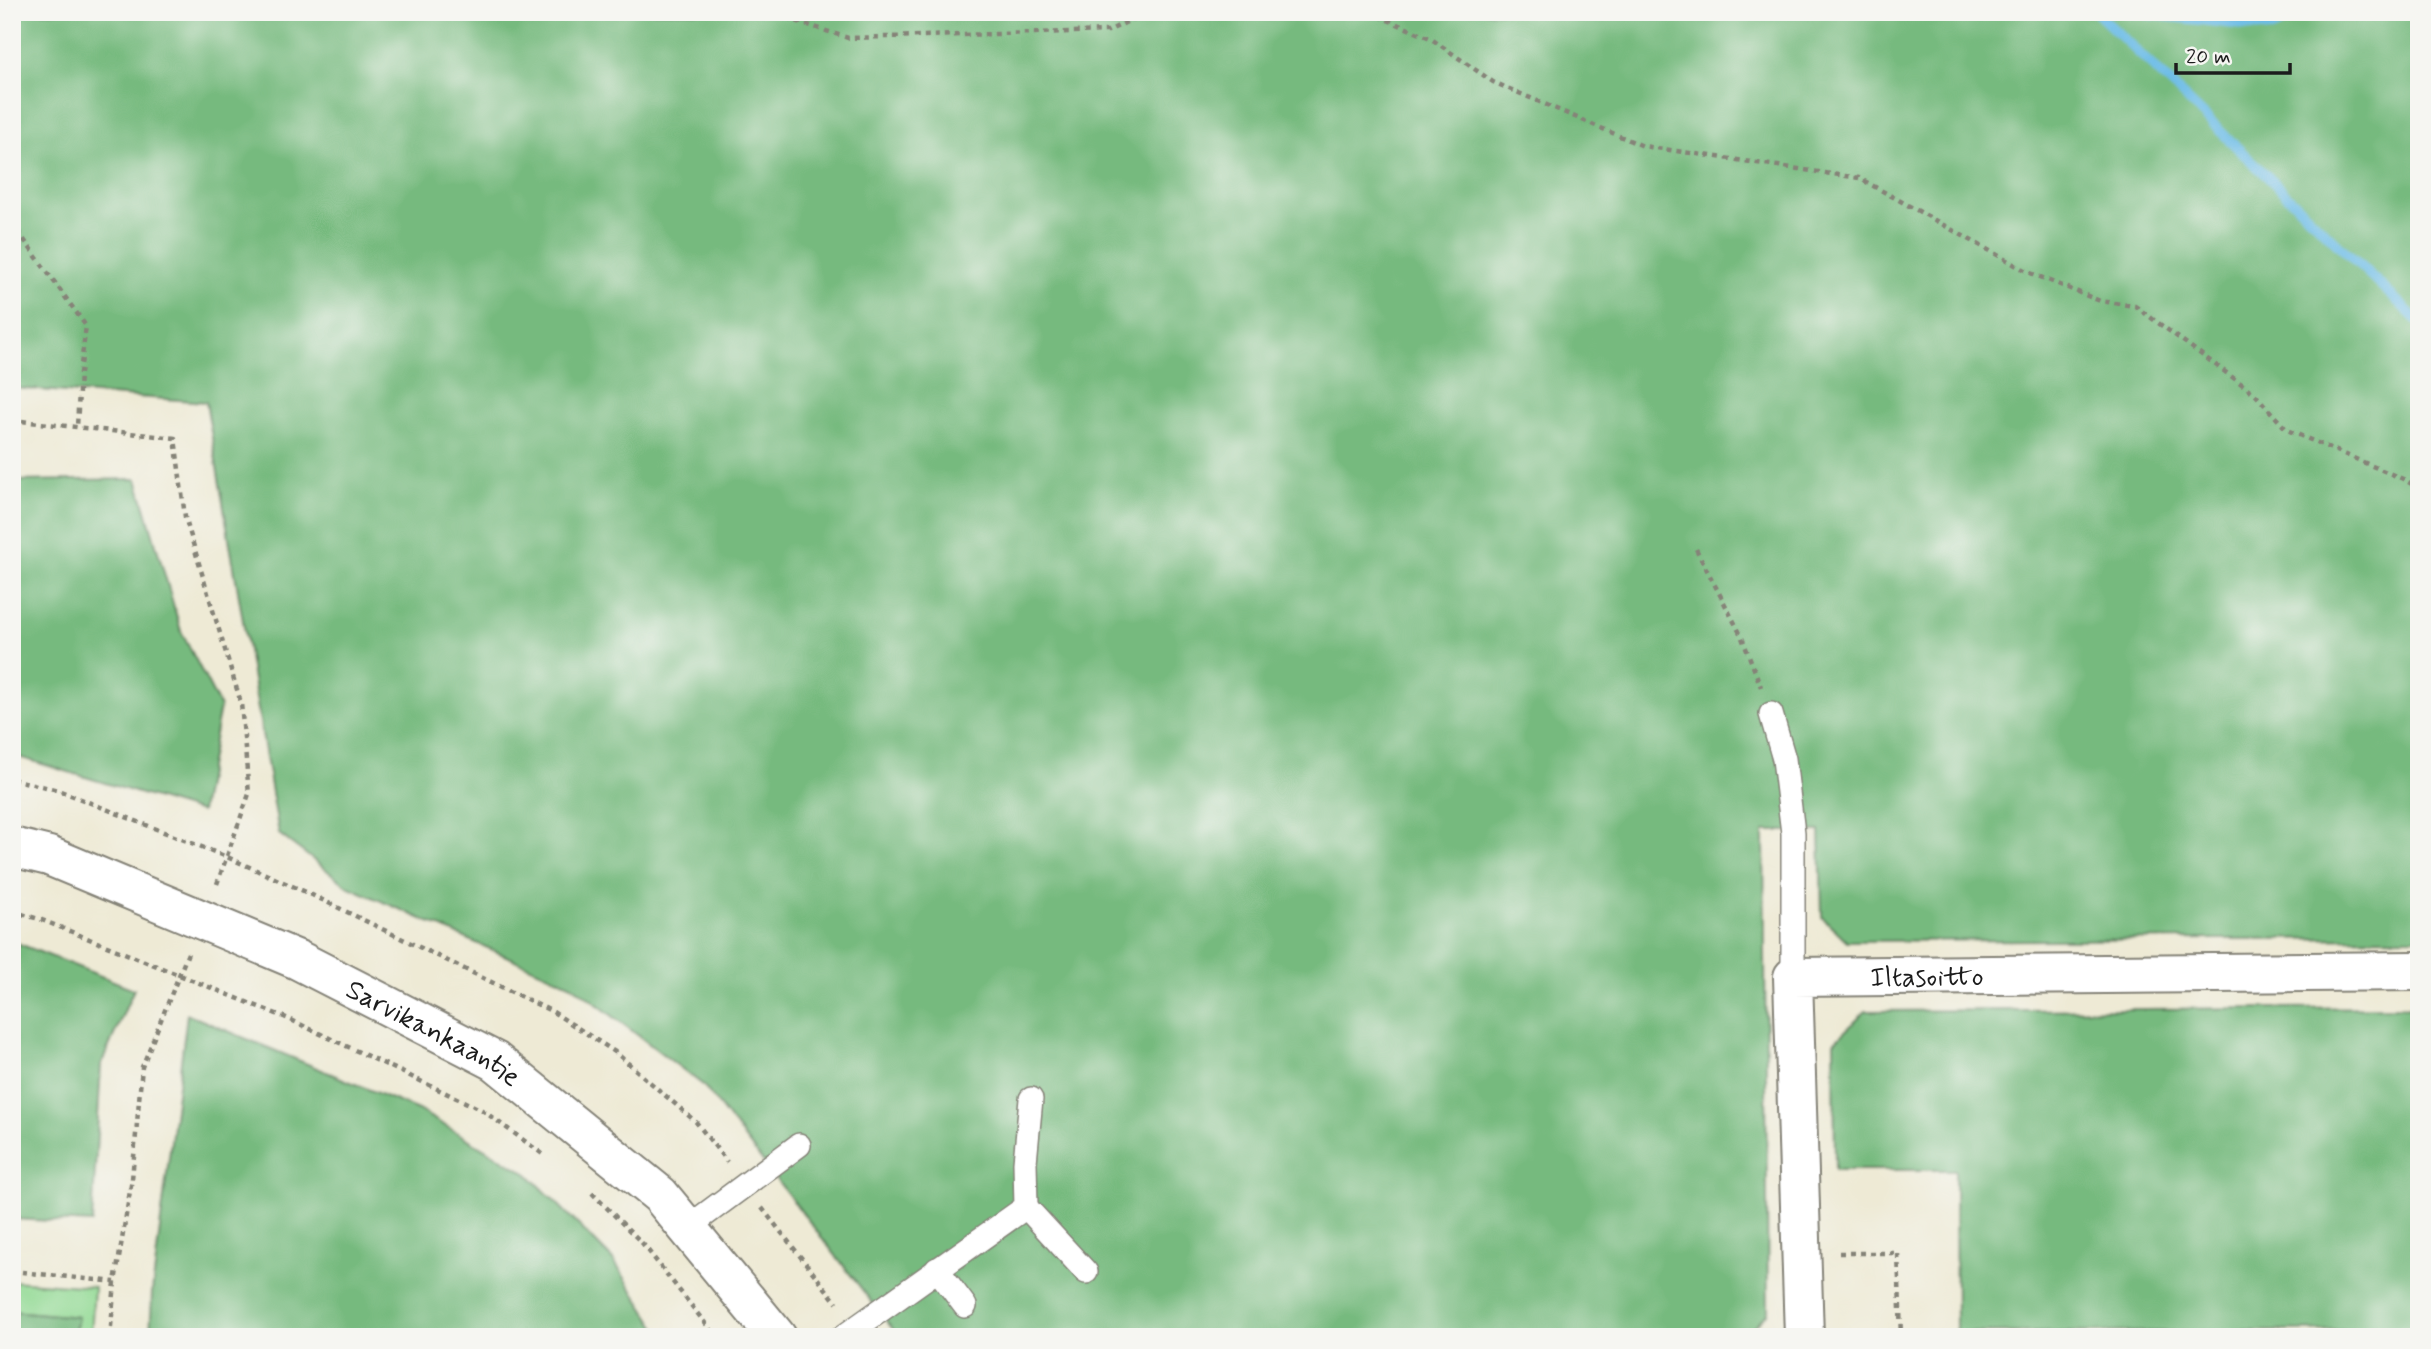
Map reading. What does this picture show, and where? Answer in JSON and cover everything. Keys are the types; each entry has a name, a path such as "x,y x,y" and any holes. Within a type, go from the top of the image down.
{"street":[{"name":"Sarvikankaantie","path":"12,848 49,856 298,960 495,1061 660,1195 776,1337"},
{"name":"Iltasoitto","path":"1793,977 2419,971"},
{"path":"1793,977 1804,1252 1804,1337"}],"lane":[{"path":"1771,715 1784,759 1793,833 1793,977"},
{"path":"1031,1099 1025,1161 1026,1207 1086,1272"},
{"path":"687,1228 799,1145"},
{"path":"850,1332 1026,1207"},
{"path":"937,1269 965,1306"}],"path":[{"path":"768,12 848,38 1108,31 1147,12"},
{"path":"1369,12 1430,38 1493,82 1643,146 1859,178 2028,272 2101,301 2135,306 2254,393 2287,430 2419,488"},
{"path":"12,223 86,326 77,427"},
{"path":"12,419 176,438 185,517 241,703 249,794 204,920 178,976 142,1067 132,1179 115,1282 110,1337"},
{"path":"1696,549 1741,635 1771,715"},
{"path":"12,779 58,790 228,857 308,892 553,1012 615,1052 696,1122 850,1332"},
{"path":"12,911 42,920 289,1019 482,1110 546,1156"},
{"path":"587,1188 643,1244 716,1337"},
{"path":"1804,1252 1898,1253 1901,1337"},
{"path":"12,1271 115,1282"}],"green space":[{"path":"12,12 2419,12 2419,938 1847,941 1822,917 1820,831 1764,831 1768,1312 1744,1337 899,1337 703,1085 572,985 349,887 279,834 206,402 12,388"},
{"path":"137,479 181,631 220,707 201,812 12,755 12,481"},
{"path":"12,941 134,989 101,1065 92,1223 12,1219"},
{"path":"2419,1007 2419,1330 1956,1333 1955,1170 1835,1170 1834,1042 1866,1011"},
{"path":"187,1014 418,1110 528,1174 613,1260 663,1337 150,1337 152,1292"},
{"path":"12,1281 94,1287 91,1337 74,1337 78,1317 12,1311"},
{"path":"12,1311 78,1317 74,1337 12,1337"}],"waterway":[{"path":"2096,12 2419,322"},
{"path":"2127,12 2272,28 2300,12"}]}
